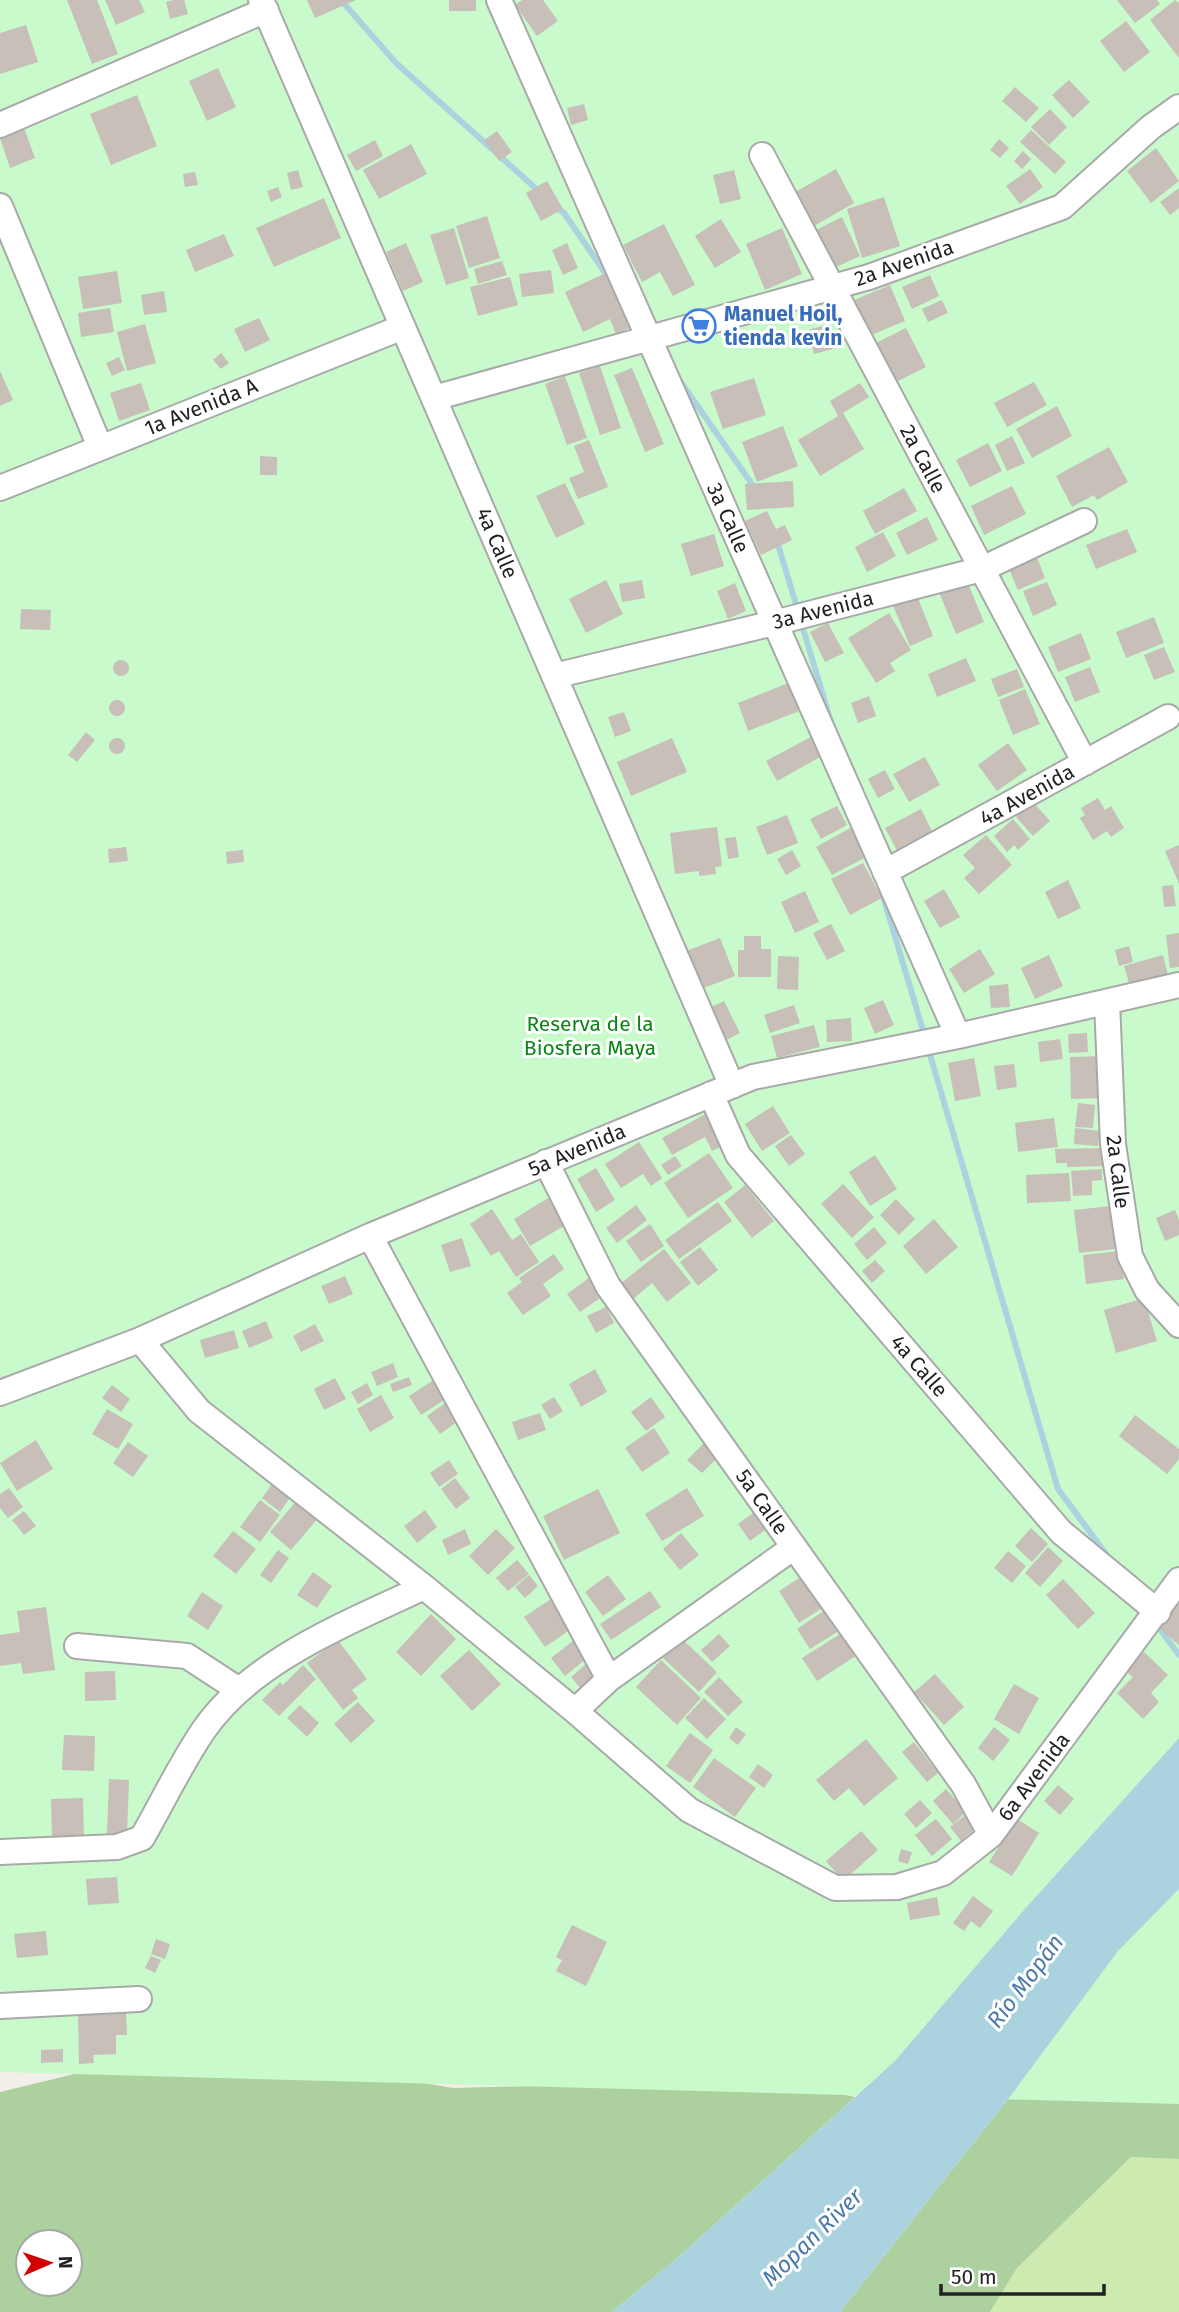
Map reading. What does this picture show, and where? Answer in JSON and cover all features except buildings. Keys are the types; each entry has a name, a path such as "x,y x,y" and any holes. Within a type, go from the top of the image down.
{"street":[{"name":"3a Calle","path":"499,0 958,1036"},
{"path":"0,125 263,5"},
{"name":"4a Calle","path":"263,5 554,676 722,1090 738,1155 1061,1532 1158,1612"},
{"name":"2a Avenida","path":"434,398 869,277 1062,207 1151,127 1179,107"},
{"name":"2a Calle","path":"762,155 1085,763"},
{"path":"0,206 100,447"},
{"name":"1a Avenida A","path":"0,488 403,327"},
{"name":"3a Avenida","path":"554,676 982,569 1084,521"},
{"name":"4a Avenida","path":"885,872 1168,717"},
{"name":"5a Avenida","path":"0,1392 140,1340 370,1236 752,1077 958,1036 1179,985"},
{"name":"2a Calle","path":"1107,1002 1113,1144 1129,1256 1147,1290 1179,1325"},
{"name":"5a Calle","path":"546,1162 608,1286 962,1784 991,1835"},
{"path":"370,1236 609,1679"},
{"path":"140,1340 199,1411 424,1587 575,1711 609,1679 794,1547"},
{"name":"6a Avenida","path":"575,1711 689,1810 835,1888 897,1887 943,1873 991,1835 1179,1580"},
{"path":"0,1853 117,1847 142,1838 203,1730 239,1690 300,1647 424,1587"},
{"path":"77,1646 187,1656 239,1690"},
{"path":"0,2006 139,1999"}],"green space":[{"name":"Reserva de la Biosfera Maya","path":"0,0 1179,0 1179,2104 0,2072"},
{"path":"1179,1889 1179,2159 1131,2157 1017,2268 990,2312 840,2312 1012,2094"},
{"path":"198,2044 453,2088 773,2080 855,2097 682,2254 612,2312 0,2312 0,2092"},
{"path":"1131,2157 1179,2159 1179,2312 990,2312 1017,2268"}],"water":[{"path":"1179,1738 1179,1889 1118,1951 1012,2094 840,2312 612,2312 682,2254 895,2061 1024,1910"}],"waterway":[{"path":"341,0 396,63 541,193"},
{"path":"556,207 564,213 610,280"},
{"path":"678,378 756,490"},
{"path":"777,541 798,611"},
{"path":"801,622 831,722"},
{"path":"882,893 925,1037"},
{"path":"928,1048 1058,1489 1109,1558"},
{"path":"1156,1624 1179,1655"}],"place":[{"name":"Manuel Hoil, tienda kevin","path":"699,326"}],"water label":[{"name":"Río Mopán","path":"1025,1981"},
{"name":"Mopan River","path":"812,2237"}]}
